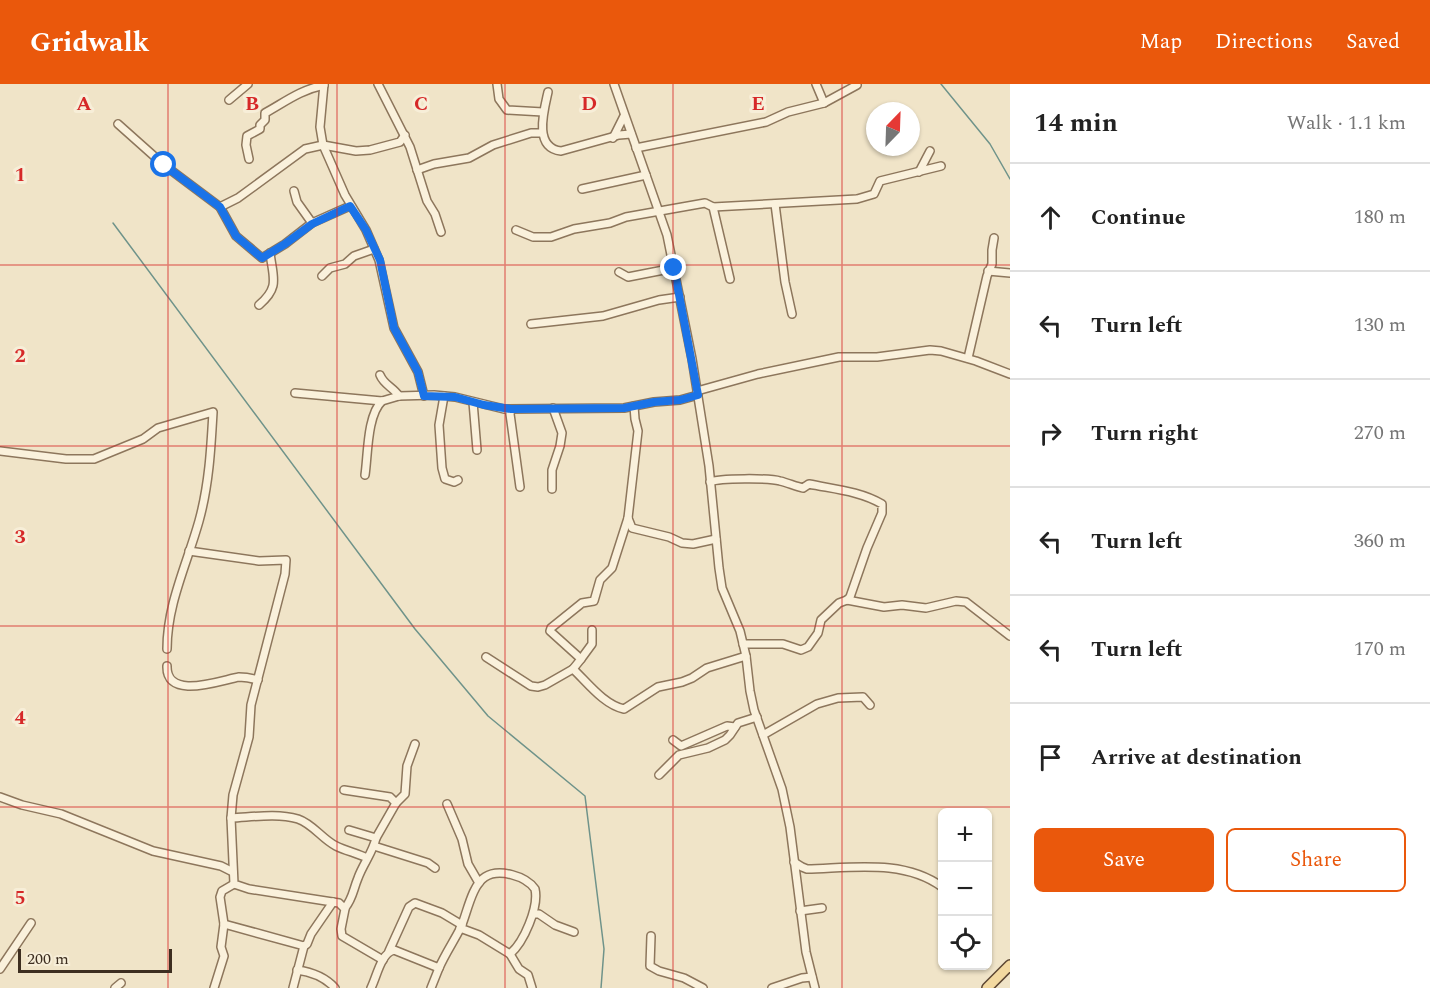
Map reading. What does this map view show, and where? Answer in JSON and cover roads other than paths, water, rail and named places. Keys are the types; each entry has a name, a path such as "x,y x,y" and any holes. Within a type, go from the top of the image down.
{"main road":[{"path":"987,988 1010,965"}],"street":[{"path":"229,100 248,84"},
{"path":"378,84 405,135 427,201 435,214 441,232"},
{"path":"497,84 499,99 507,110 543,112"},
{"path":"614,84 667,235 697,393 722,588 743,644 750,691 782,789 790,827 800,911 815,988"},
{"path":"816,84 824,103"},
{"path":"249,159 247,136 260,129 260,125 265,120 264,113 283,100 310,88 324,85 320,127 323,145 350,206 366,230 374,249 384,276 394,328 418,372 424,396"},
{"path":"636,148 766,122 788,112 824,103 857,85"},
{"path":"548,92 543,112 542,133 551,148 561,151 631,134"},
{"path":"613,138 624,116"},
{"path":"118,124 164,165 220,207 236,236 262,258 312,224 350,206"},
{"path":"417,170 434,164 469,158 493,145 531,133 542,133"},
{"path":"220,207 238,198 305,149 323,145 349,150 370,150 400,142 405,135"},
{"path":"919,172 930,151"},
{"path":"516,230 533,237 551,237 574,229 617,222 626,216 705,203 713,207 857,199 874,194 880,181 941,166"},
{"path":"582,189 646,174"},
{"path":"294,191 297,202 312,224"},
{"path":"775,204 785,282 792,314"},
{"path":"713,207 730,279"},
{"path":"968,358 988,271 992,264 994,238"},
{"path":"322,276 330,268 345,264 354,256 374,249"},
{"path":"259,305 270,296 274,289 270,253"},
{"path":"619,272 628,277 674,268"},
{"path":"988,271 1010,273"},
{"path":"531,324 603,316 659,300 680,297"},
{"path":"295,393 381,401 399,396 444,396 511,409 624,408 697,393 769,372 839,357 877,357 930,350 968,358 1010,374"},
{"path":"380,375 383,383 394,389 399,396"},
{"path":"444,396 439,425 442,468 445,479 454,482 458,480"},
{"path":"365,475 371,421 381,401"},
{"path":"473,402 477,450"},
{"path":"581,659 550,631 582,603 594,601 600,580 612,568 628,518 638,431 634,419 634,406"},
{"path":"552,489 552,470 562,433 553,408"},
{"path":"511,409 520,487"},
{"path":"0,451 66,459 94,459 143,439 158,428 213,412 206,486 199,521 168,622 167,649"},
{"path":"710,482 716,479 734,479 781,481 803,488 809,484 824,485 882,504 882,513 847,600"},
{"path":"628,518 632,528 669,537 678,543 693,544 716,539"},
{"path":"189,551 260,561 286,560 285,574 251,705 249,737 233,795 231,819 234,884"},
{"path":"743,644 783,644 801,650 808,647 818,633 821,620 838,603 847,600 884,607 902,605 926,608 956,601 966,602 1010,636"},
{"path":"486,657 531,686 545,685 573,669 592,644 592,630"},
{"path":"573,669 603,697 624,709 658,687 682,682 707,668 746,656"},
{"path":"167,666 167,674 172,681 188,686 246,677 258,680"},
{"path":"763,735 818,704 863,697 870,705"},
{"path":"659,775 679,754 708,748 725,740 738,723 757,717"},
{"path":"673,740 681,746 700,740 727,726 735,727"},
{"path":"383,960 342,936 341,929 345,908 353,899 357,879 396,803 405,794 407,766 415,744"},
{"path":"344,790 390,797 396,803"},
{"path":"0,797 22,805 61,814 153,851 221,866 233,872"},
{"path":"447,804 462,839 468,864 479,883"},
{"path":"231,819 272,816 297,819 311,826 320,836 337,846 367,858"},
{"path":"349,830 428,862 435,868"},
{"path":"794,862 807,868 884,867 921,874 938,885"},
{"path":"431,988 479,883 485,876 496,874 524,878 535,889 534,914 529,920 519,946 510,954"},
{"path":"214,988 224,956 221,947 224,924 220,897 222,891 234,884 249,889 339,903 345,908"},
{"path":"293,988 304,946 333,902"},
{"path":"371,988 409,907 416,903 442,913 510,954 519,969 528,975 532,988"},
{"path":"800,911 822,908"},
{"path":"534,914 539,914 555,925 574,932"},
{"path":"0,969 31,923"},
{"path":"224,924 304,946"},
{"path":"651,936 650,966 704,988"},
{"path":"389,951 394,950 439,968"},
{"path":"297,970 305,970 322,977 335,988"},
{"path":"775,987 812,977"}],"waterway":[{"path":"941,84 990,144 1010,179"},
{"path":"113,223 415,629 488,716 585,796 604,949 601,988"}]}
